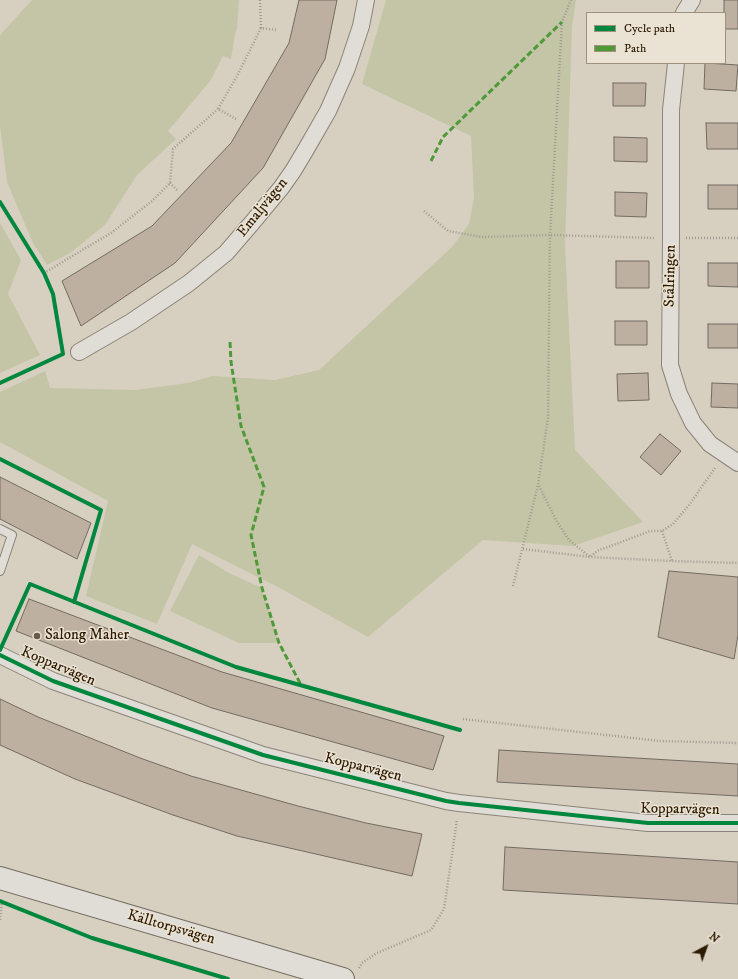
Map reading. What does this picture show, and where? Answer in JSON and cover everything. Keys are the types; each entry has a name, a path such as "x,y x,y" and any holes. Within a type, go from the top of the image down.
{"street":[{"name":"Emaljvägen","path":"79,352 131,322 189,283 226,253 281,188 293,171 328,111 347,68 361,26 366,0"},
{"path":"685,12 692,0"},
{"name":"Stålringen","path":"676,64 671,110 672,238 670,365 679,394 693,423 710,444 738,463"},
{"name":"Kopparvägen","path":"0,655 53,681 263,755 459,804 648,823 738,823"},
{"name":"Källtorpsvägen","path":"0,878 349,975"}],"lane":[{"path":"0,529 12,535 0,571"}],"path":[{"path":"44,273 112,233 152,201 170,183 173,149 218,109 237,76 261,28 260,0"},
{"path":"513,586 538,485 548,418 550,235 562,22 571,0"},
{"path":"261,28 276,30"},
{"path":"218,109 236,119"},
{"path":"170,183 177,190"},
{"path":"424,211 448,231 467,235 738,238"},
{"path":"40,267 47,280"},
{"path":"590,557 599,550 650,531 662,532 673,524 689,505 725,454"},
{"path":"538,485 556,520 569,540 590,557"},
{"path":"662,532 672,561"},
{"path":"523,549 590,557 672,561 738,562"},
{"path":"462,719 660,741 738,743"},
{"path":"349,975 362,963 377,953 431,930 444,909 459,804"},
{"path":"0,920 2,901"}],"green space":[{"path":"32,0 239,0 237,29 231,59 223,56 211,80 168,131 176,139 137,175 105,225 70,253 47,265 33,243 7,182 0,126 0,37 1,34"},
{"path":"386,0 576,0 572,27 565,245 575,450 643,522 573,546 483,540 368,637 278,587 192,544 157,624 86,596 108,501 0,442 0,392 45,371 50,388 135,390 188,383 212,376 275,380 319,370 452,247 469,224 474,198 471,136 362,84"},
{"path":"0,223 21,260 8,294 40,355 0,373"},
{"path":"199,555 231,574 262,588 279,643 239,643 170,611"}],"building":[{"path":"299,0 337,0 325,59 263,168 175,263 81,326 62,281 152,226 231,143 289,43"},
{"path":"724,0 738,0 738,29 726,29 726,12 724,12"},
{"path":"705,64 738,65 736,91 704,89"},
{"path":"613,83 646,83 645,106 613,106"},
{"path":"706,123 738,123 738,149 707,149"},
{"path":"614,137 647,138 647,162 614,161"},
{"path":"708,185 738,185 738,209 708,209"},
{"path":"615,192 647,193 646,217 615,216"},
{"path":"616,261 649,261 649,288 616,288"},
{"path":"708,263 738,263 738,287 708,286"},
{"path":"615,321 647,321 647,345 615,345"},
{"path":"708,324 738,324 738,348 708,348"},
{"path":"648,373 649,400 618,401 617,374"},
{"path":"712,383 738,384 738,408 711,407"},
{"path":"660,434 681,451 661,475 640,457"},
{"path":"0,477 91,523 77,559 0,519"},
{"path":"669,571 738,577 738,635 734,659 658,637"},
{"path":"29,599 222,672 444,736 433,770 212,708 16,631"},
{"path":"0,699 38,717 140,758 191,776 298,806 366,823 422,834 412,876 237,836 173,815 75,779 0,745"},
{"path":"499,750 738,764 738,796 497,782"},
{"path":"505,847 738,862 738,904 503,890"}],"marked path":[{"path":"431,161 443,137 562,22"},
{"path":"230,342 231,362 241,426 264,487 251,535 262,588 279,643 301,685"}],"cycle path":[{"path":"0,202 44,273 53,294 63,354 0,383"},
{"path":"0,459 101,510 74,602"},
{"path":"0,650 30,584 236,667 460,730"},
{"path":"0,655 53,681 263,755 446,801 648,823 738,823"},
{"path":"0,901 92,938 228,979"}],"place":[{"name":"Salong Maher","path":"37,636"}]}
